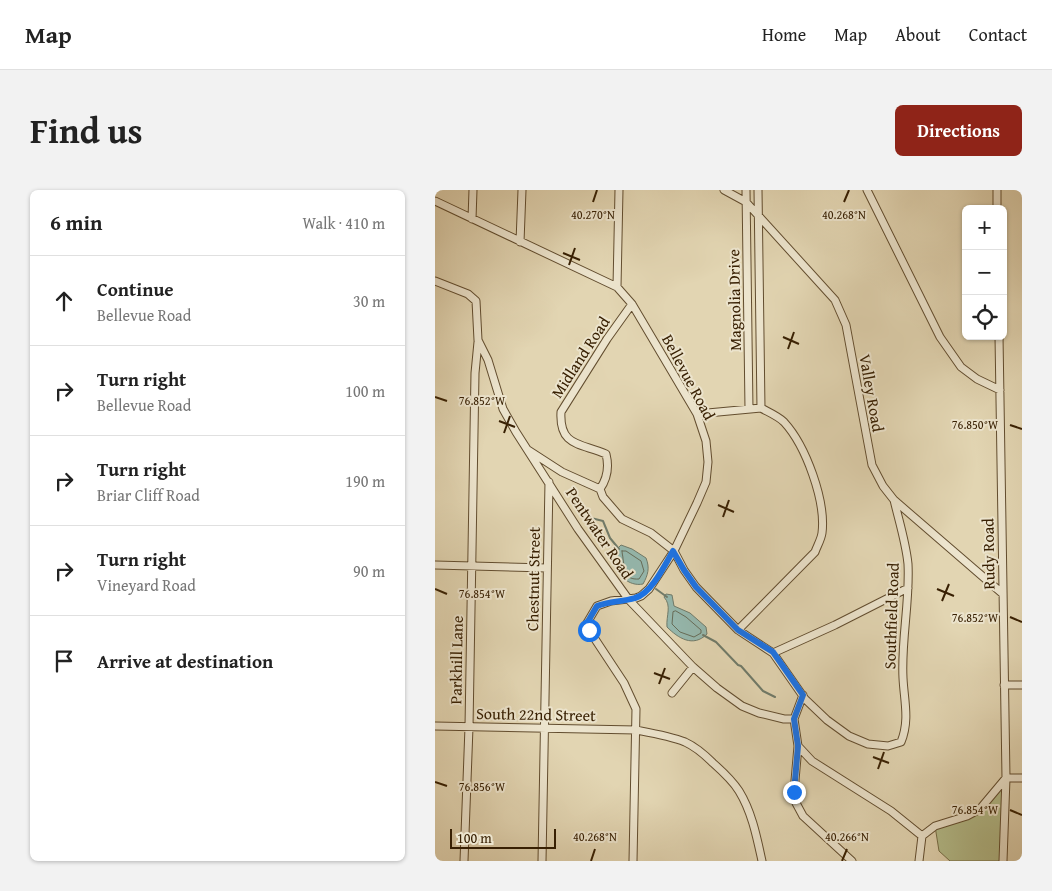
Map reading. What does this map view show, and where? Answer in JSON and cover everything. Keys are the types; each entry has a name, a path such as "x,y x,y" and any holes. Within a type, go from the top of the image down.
{"street":[{"path":"472,219 473,190"},
{"path":"520,242 522,190"},
{"path":"617,287 619,190"},
{"name":"Valley Road","path":"724,190 746,202 835,300 841,311 848,333 872,465 883,486 894,500 1003,594"},
{"name":"Magnolia Drive","path":"746,190 749,409"},
{"name":"Magnolia Drive","path":"758,190 761,408"},
{"path":"867,190 940,338 961,367 977,379 1000,390"},
{"path":"997,190 997,205"},
{"name":"Bellevue Road","path":"435,201 617,287 632,304 697,414 706,441 708,462 706,482 673,551 647,591 641,596 629,600 611,601 597,606 587,623 589,630 623,684 636,709 633,861"},
{"path":"435,281 468,294 476,301 478,340 488,360 503,409 549,481"},
{"name":"Midland Road","path":"601,489 605,482 608,462 606,454 574,443 566,436 560,426 561,412 607,339 632,304"},
{"name":"Parkhill Lane","path":"464,861 469,727 475,372 478,340"},
{"name":"Rudy Road","path":"999,340 1006,778 1003,861"},
{"path":"697,414 761,408 783,422 797,441 819,491 822,512 821,535 815,552 738,630"},
{"path":"528,450 562,472 601,489 603,497 622,519 651,534 673,551 696,587 738,630 773,652 803,695 794,719 798,746 794,792 796,803 803,816 852,861"},
{"name":"Chestnut Street","path":"542,861 549,481"},
{"name":"Pentwater Road","path":"549,481 578,529 629,600 693,667 742,706 771,717 784,720 794,719"},
{"name":"Southfield Road","path":"803,695 827,720 849,736 868,744 888,746 901,742 906,730 903,678 908,562 894,500"},
{"path":"435,565 547,568"},
{"path":"773,652 835,625 908,588"},
{"path":"672,693 693,667"},
{"path":"1005,685 1022,685"},
{"name":"South 22nd Street","path":"435,726 636,730 685,742 702,752 726,775 739,791 756,834 762,861"},
{"path":"798,746 812,761 891,811 921,836"},
{"path":"919,861 921,836 935,826 967,816 980,809 1006,778 1022,778"}],"green space":[{"path":"1006,778 1003,861 950,861 939,851 935,826 980,809"}],"water":[{"path":"621,545 632,549 646,558 648,571 643,584 628,581 621,575 618,565 619,560 615,554"},
{"path":"666,594 672,595 674,606 690,613 706,627 707,634 702,638 691,641 681,638 667,627 668,604 664,597"}],"waterway":[{"path":"591,518 603,521 610,538 619,549"},
{"path":"656,589 667,597"},
{"path":"703,635 716,642 763,691 775,697"}],"route":[{"path":"589,630 587,623 589,616 597,606 611,601 629,600 641,596 649,588 673,551 696,587 738,630 773,652 803,695 794,719 798,746 794,792"}]}
